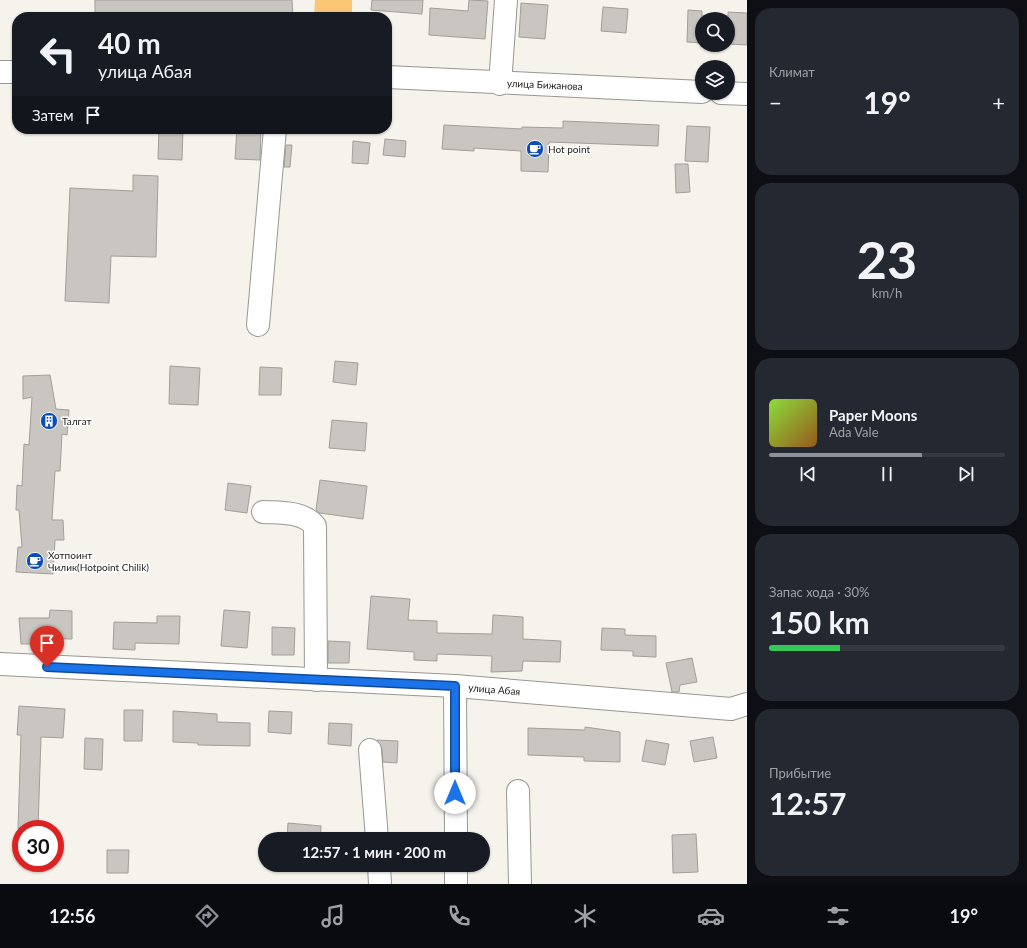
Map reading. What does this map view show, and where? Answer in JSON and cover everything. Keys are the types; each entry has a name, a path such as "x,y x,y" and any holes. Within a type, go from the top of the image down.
{"street":[{"path":"500,84 506,0"},
{"path":"0,72 12,72"},
{"name":"улица Бижанова","path":"392,77 500,84 695,92"},
{"path":"735,94 747,94"},
{"path":"258,325 275,134"},
{"path":"262,512 300,516 312,522 315,526 316,680"},
{"name":"улица Абая","path":"0,664 455,686 731,709 747,704"},
{"path":"455,686 456,832"},
{"path":"370,750 376,832"},
{"path":"518,792 520,884"},
{"path":"379,872 380,884"},
{"path":"456,872 456,884"}],"shaded area":[{"path":"315,0 352,0 352,12 314,12"}],"building":[{"path":"95,0 292,0 293,12 95,12"},
{"path":"372,0 423,0 422,14 371,10"},
{"path":"469,0 488,1 485,39 429,35 430,8 468,11"},
{"path":"521,3 548,5 545,39 519,37"},
{"path":"603,7 628,9 626,33 601,31"},
{"path":"688,10 702,11 695,12 695,43 687,42"},
{"path":"735,12 747,13 747,45 735,44"},
{"path":"563,121 659,125 658,146 549,142 548,172 521,171 521,151 474,148 474,151 442,149 444,125 522,129 522,127 563,128"},
{"path":"687,126 710,127 708,162 685,161"},
{"path":"159,134 183,134 182,160 158,159"},
{"path":"237,134 261,134 260,160 235,159"},
{"path":"385,139 406,141 405,157 383,155"},
{"path":"353,141 370,143 368,164 352,163"},
{"path":"286,145 292,145 290,167 284,167"},
{"path":"675,164 688,164 690,192 676,193"},
{"path":"133,175 158,176 156,257 111,256 109,303 65,301 70,188 133,191"},
{"path":"335,361 358,363 356,385 333,382"},
{"path":"170,366 200,368 198,405 169,404"},
{"path":"260,367 282,368 281,395 259,395"},
{"path":"50,375 56,409 69,410 67,435 62,434 60,471 55,471 52,520 63,520 64,540 55,540 53,574 16,572 18,547 22,547 19,510 16,510 17,485 22,486 24,444 29,445 32,397 23,399 23,376"},
{"path":"332,420 367,423 365,451 329,448"},
{"path":"320,480 367,486 363,519 320,513 316,510"},
{"path":"228,483 251,486 247,513 225,510"},
{"path":"371,596 410,599 408,620 437,621 437,633 492,634 493,615 523,617 523,639 561,641 560,662 523,661 522,671 491,672 492,656 437,654 437,661 414,660 414,652 367,649"},
{"path":"50,610 72,611 72,639 41,638 41,644 21,644 19,618 49,618"},
{"path":"224,610 250,612 247,648 221,646"},
{"path":"157,616 180,616 179,644 135,643 135,650 113,649 114,622 157,623"},
{"path":"272,627 295,628 294,655 272,655"},
{"path":"602,628 625,629 625,635 656,636 656,657 633,656 633,651 601,650"},
{"path":"328,641 350,642 349,663 328,663"},
{"path":"692,658 697,682 680,685 679,692 672,692 666,663"},
{"path":"19,706 65,709 63,738 41,737 38,820 18,820 21,735 17,735"},
{"path":"124,710 143,710 142,741 124,741"},
{"path":"173,711 217,714 217,722 250,723 250,746 198,745 198,743 173,742"},
{"path":"269,711 292,712 291,734 268,732"},
{"path":"329,723 352,724 351,746 328,744"},
{"path":"585,727 620,732 620,762 584,761 584,757 528,755 528,728 585,730"},
{"path":"713,737 717,758 694,762 690,741"},
{"path":"85,738 103,739 102,770 84,769"},
{"path":"377,740 398,741 397,763 383,762 382,749"},
{"path":"646,740 669,744 665,765 642,761"},
{"path":"288,823 321,826 321,832 287,832"},
{"path":"696,834 698,872 673,873 672,835"},
{"path":"107,850 129,850 128,873 107,873"}],"place":[{"name":"Hot point","path":"535,149"},
{"name":"Талгат","path":"49,421"},
{"name":"Хотпоинт Чилик(Hotpoint Chilik)","path":"35,561"}],"route":[{"path":"47,667 455,686 455,793"}]}
